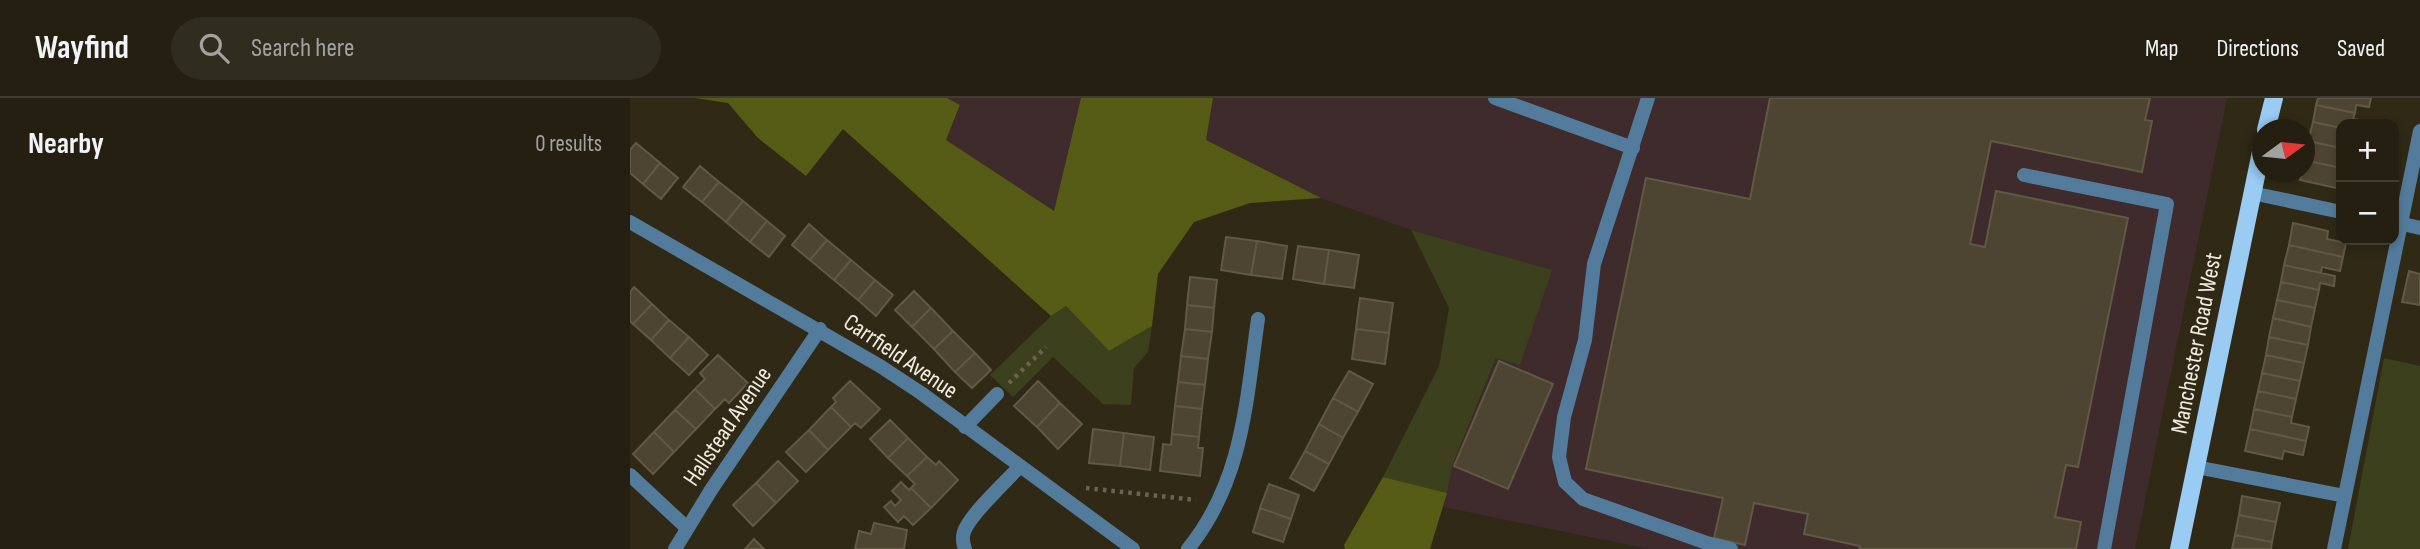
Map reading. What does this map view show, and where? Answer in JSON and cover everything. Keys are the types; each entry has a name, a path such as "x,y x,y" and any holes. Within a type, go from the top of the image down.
{"main road":[{"path":"2269,119 2274,98"},
{"name":"Manchester Road West","path":"2179,549 2255,182"}],"street":[{"path":"1495,98 1633,148"},
{"path":"1648,98 1594,264 1585,340 1564,418 1559,457 1565,482 1583,499 1731,549"},
{"path":"2399,215 2420,131"},
{"path":"2024,175 2167,204 2104,549"},
{"path":"2252,193 2336,211"},
{"name":"Carrfield Avenue","path":"630,222 820,329 921,393 1133,549"},
{"path":"2399,223 2420,228"},
{"path":"2334,549 2393,245"},
{"path":"1188,549 1200,534 1229,479 1242,433 1258,319"},
{"name":"Hallstead Avenue","path":"675,549 820,329"},
{"path":"965,426 998,394"},
{"path":"965,549 964,532 971,520 1020,466"},
{"path":"2196,467 2345,496"},
{"path":"630,475 687,528"}],"path":[{"path":"998,394 1046,348"},
{"path":"1066,500 1079,488 1217,502"}],"shaded area":[{"path":"947,98 1081,98 1054,212 946,140 960,106"},
{"path":"1213,98 2227,98 2135,549 1649,549 1443,507 1452,466 1497,357 1520,364 1551,270 1411,230 1321,198 1206,140"}],"green space":[{"path":"695,98 947,98 960,105 946,140 1054,211 1081,98 1213,98 1206,140 1321,198 1250,203 1194,222 1158,274 1152,326 1109,351 1066,306 1051,316 843,129 806,176 758,138 728,103"},
{"path":"1411,230 1552,270 1520,365 1496,358 1452,466 1447,493 1383,477 1439,366 1449,308"},
{"path":"1066,306 1109,351 1152,326 1148,352 1134,368 1131,405 1103,404 1053,357 1013,397 990,375 1051,316"},
{"path":"2384,358 2420,366 2420,549 2348,549"},
{"path":"1383,477 1447,493 1430,549 1345,549 1344,545"}],"building":[{"path":"1770,98 2150,98 2145,120 2152,121 2142,172 1991,141 1970,244 1985,247 1996,191 2128,218 2078,467 2066,465 2055,517 2081,522 2076,549 1859,549 1860,546 1804,534 1808,514 1754,503 1745,545 1714,538 1723,498 1586,469 1646,178 1750,199"},
{"path":"2318,98 2371,98 2369,107 2356,105 2355,113 2316,105"},
{"path":"2316,105 2355,113 2353,119 2336,119 2336,127 2315,122"},
{"path":"2315,122 2336,127 2336,147 2315,142"},
{"path":"2315,142 2336,147 2336,167 2315,162"},
{"path":"636,143 660,163 643,184 630,173 630,150"},
{"path":"2315,162 2336,167 2336,188 2309,182 2315,182"},
{"path":"660,163 678,178 661,199 643,184"},
{"path":"700,166 719,182 702,202 683,187"},
{"path":"719,182 743,201 726,222 702,202"},
{"path":"743,201 767,221 750,242 726,222"},
{"path":"767,221 785,236 769,257 750,242"},
{"path":"2293,223 2328,231 2327,239 2336,241 2336,245 2346,245 2343,257 2289,245"},
{"path":"809,224 827,240 810,260 792,245"},
{"path":"1226,237 1257,241 1251,275 1221,270"},
{"path":"827,240 851,260 834,280 810,260"},
{"path":"1257,241 1287,246 1282,279 1251,275"},
{"path":"2289,245 2343,257 2340,271 2322,267 2321,273 2284,265"},
{"path":"1298,246 1329,250 1324,284 1293,279"},
{"path":"1329,250 1359,255 1354,288 1324,284"},
{"path":"851,260 875,280 858,300 834,280"},
{"path":"2284,265 2335,276 2334,286 2320,283 2319,290 2281,282"},
{"path":"2409,271 2420,274 2420,305 2402,302"},
{"path":"1190,277 1217,280 1214,308 1187,305"},
{"path":"875,280 893,295 876,316 858,300"},
{"path":"2281,282 2319,290 2315,308 2277,300"},
{"path":"634,287 652,304 633,324 630,321 630,292"},
{"path":"914,291 931,308 912,327 895,310"},
{"path":"1360,298 1393,303 1389,333 1356,329"},
{"path":"2277,300 2315,308 2311,327 2273,318"},
{"path":"652,304 669,320 651,340 633,324"},
{"path":"1187,305 1214,308 1212,332 1185,329"},
{"path":"931,308 953,331 934,349 912,327"},
{"path":"2273,318 2311,327 2308,345 2269,337"},
{"path":"669,320 689,337 670,358 651,340"},
{"path":"1185,329 1212,332 1208,359 1181,356"},
{"path":"1356,329 1389,333 1385,364 1352,359"},
{"path":"953,331 975,353 955,372 934,349"},
{"path":"689,337 708,355 689,375 670,358"},
{"path":"2269,337 2308,345 2304,363 2266,355"},
{"path":"975,353 991,370 972,388 955,372"},
{"path":"718,355 748,383 729,403 725,399 715,409 695,389 705,379 700,373"},
{"path":"2266,355 2304,363 2300,381 2262,373"},
{"path":"1181,356 1208,359 1205,385 1178,382"},
{"path":"1499,361 1553,384 1508,489 1454,466"},
{"path":"1349,371 1373,384 1358,412 1333,398"},
{"path":"2262,373 2300,381 2296,399 2258,391"},
{"path":"850,381 880,409 861,428 855,423 851,427 831,407 836,402 833,398"},
{"path":"1038,381 1060,403 1037,427 1014,406"},
{"path":"1178,382 1205,385 1202,409 1175,406"},
{"path":"695,389 715,409 696,429 675,410"},
{"path":"2258,391 2296,399 2292,417 2254,409"},
{"path":"1333,398 1358,412 1343,438 1319,424"},
{"path":"1060,403 1082,424 1058,449 1037,427"},
{"path":"1175,406 1202,409 1199,437 1172,434"},
{"path":"831,407 851,427 828,450 809,430"},
{"path":"2254,409 2292,417 2291,423 2309,427 2306,441 2250,429"},
{"path":"675,410 696,429 674,452 654,432"},
{"path":"890,420 908,438 888,458 870,439"},
{"path":"1319,424 1343,438 1329,464 1305,451"},
{"path":"1093,429 1124,433 1120,466 1089,463"},
{"path":"2250,429 2306,441 2303,455 2284,451 2282,459 2245,451"},
{"path":"809,430 828,450 806,472 786,452"},
{"path":"654,432 674,452 653,474 633,454"},
{"path":"1124,433 1154,437 1150,470 1120,466"},
{"path":"1172,434 1199,437 1198,448 1203,448 1200,476 1160,471 1163,444 1171,445"},
{"path":"908,438 927,457 907,476 888,458"},
{"path":"1305,451 1329,464 1314,491 1290,478"},
{"path":"927,457 936,465 939,461 958,480 931,508 911,488 915,484 907,476"},
{"path":"778,461 798,481 776,503 756,483"},
{"path":"901,482 931,508 913,525 904,516 898,522 884,507 891,501 895,506 901,500 892,491"},
{"path":"756,483 776,503 753,526 733,505"},
{"path":"1269,484 1299,495 1291,519 1260,508"},
{"path":"2242,496 2280,503 2276,522 2239,515"},
{"path":"1260,508 1291,519 1283,542 1253,532"},
{"path":"2239,515 2276,522 2272,542 2235,535"},
{"path":"874,523 907,530 904,549 855,549 859,531 871,534"},
{"path":"2235,535 2272,542 2271,549 2232,549"},
{"path":"754,539 764,549 745,549"}]}
